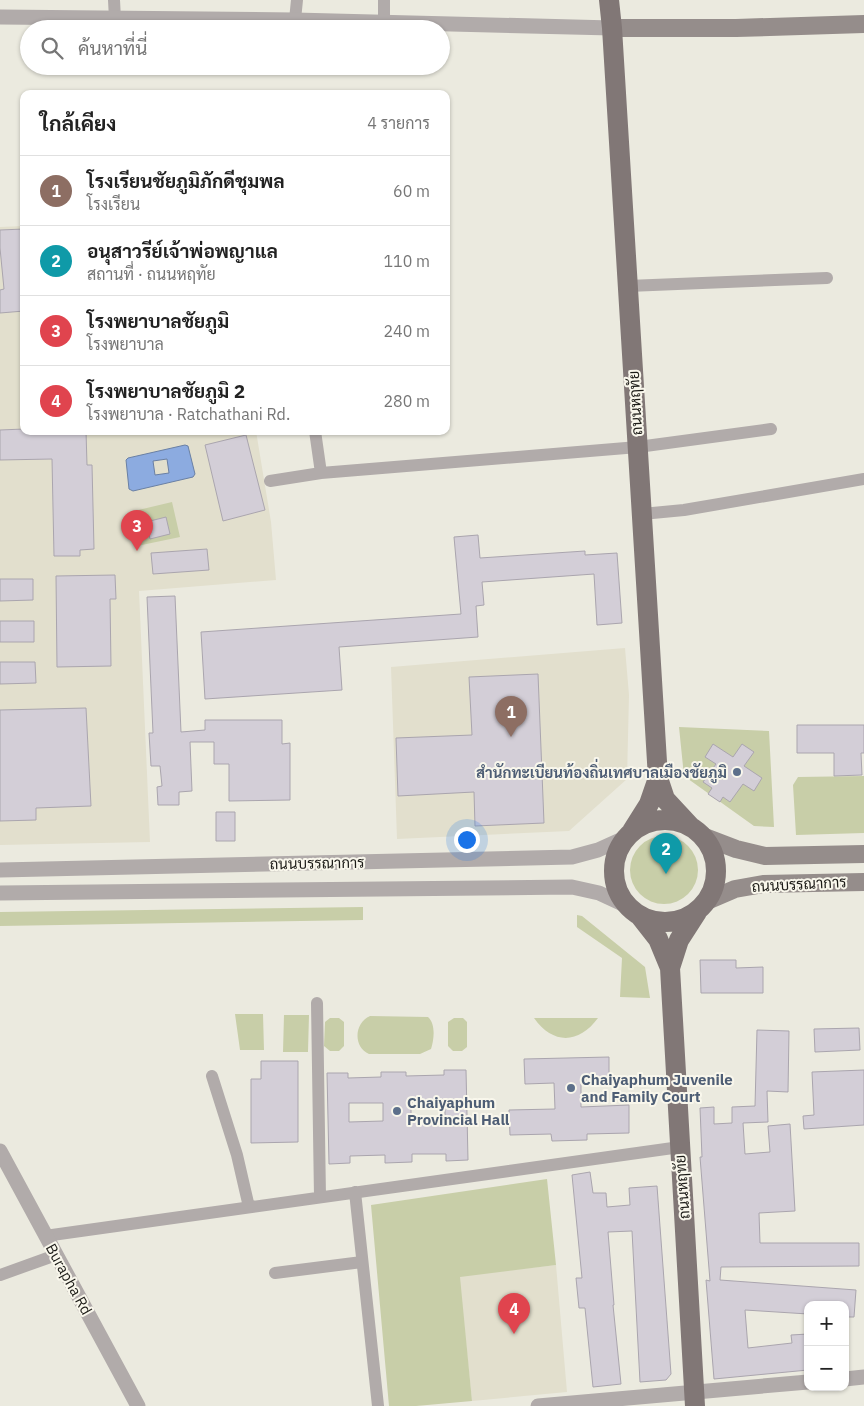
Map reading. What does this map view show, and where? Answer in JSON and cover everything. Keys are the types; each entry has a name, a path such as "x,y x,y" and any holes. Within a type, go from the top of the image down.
{"main road":[{"name":"ถนนหฤทัย","path":"609,0 658,778 665,799 697,831"},
{"path":"620,0 612,28 736,28 864,24"},
{"name":"ถนนหฤทัย","path":"630,834 649,804 658,778"},
{"path":"663,820 677,821 697,831 711,848 716,867 714,887 702,906 684,919 669,922 654,921 633,911 618,892 614,876 615,859 621,844 630,834 647,823 663,820"},
{"name":"ถนนบรรณาการ","path":"697,831 736,849 765,856 864,854"},
{"name":"ถนนบรรณาการ","path":"702,906 735,889 763,884 864,882"},
{"name":"ถนนหฤทัย","path":"670,968 679,940 702,906"},
{"name":"ถนนหฤทัย","path":"633,911 658,939 670,968 695,1399"}],"street":[{"path":"114,0 115,19"},
{"path":"0,18 295,20 297,0"},
{"path":"384,0 384,20"},
{"path":"450,24 612,28"},
{"path":"628,286 827,278"},
{"path":"270,481 321,473 638,447 771,430"},
{"path":"316,435 321,473"},
{"path":"642,514 684,510 864,480"},
{"name":"ถนนบรรณาการ","path":"0,870 572,857 598,850 630,834"},
{"path":"445,860 445,888"},
{"path":"260,865 261,890"},
{"path":"32,870 32,893"},
{"name":"ถนนบรรณาการ","path":"0,893 572,887 599,892 633,911"},
{"path":"316,1003 320,1197"},
{"path":"212,1076 237,1155 249,1207"},
{"path":"45,1236 680,1147"},
{"name":"Burapha Rd","path":"0,1151 138,1406"},
{"path":"355,1192 378,1406"},
{"path":"0,1275 56,1256"},
{"path":"275,1273 362,1262"},
{"path":"849,1378 864,1377"},
{"path":"538,1406 695,1399 804,1383"}],"shaded area":[{"path":"20,226 20,435 257,435 271,522 276,580 139,591 150,842 0,845 0,227"},
{"path":"625,648 629,695 627,779 569,831 397,839 391,667"},
{"path":"556,1265 567,1392 472,1401 459,1276"}],"green space":[{"path":"172,502 180,537 137,546 130,512"},
{"path":"679,727 769,731 774,827 754,826 684,776"},
{"path":"864,776 864,833 796,835 793,785 798,777"},
{"path":"664,836 677,838 688,846 696,857 698,870 696,883 688,894 677,902 664,904 651,902 640,894 632,883 630,870 632,857 640,846 651,838"},
{"path":"363,907 363,920 0,926 0,912"},
{"path":"577,915 582,916 645,967 650,998 620,997 622,958 577,927"},
{"path":"235,1014 263,1014 264,1050 240,1050"},
{"path":"284,1015 309,1015 308,1052 283,1052"},
{"path":"370,1016 428,1017 433,1028 431,1049 420,1054 369,1054 360,1046 358,1029 365,1019"},
{"path":"330,1018 339,1018 344,1022 344,1046 339,1051 330,1051 324,1046 325,1022"},
{"path":"454,1018 463,1018 467,1022 467,1047 462,1051 453,1051 448,1046 448,1022"},
{"path":"534,1018 598,1018 583,1033 566,1038 549,1033"},
{"path":"547,1179 556,1265 460,1277 472,1401 416,1406 389,1406 371,1205"}],"water":[{"path":"185,445 188,446 195,474 193,477 133,491 129,489 126,460","holes":["167,459 169,473 155,475 153,461"]}],"building":[{"path":"20,229 20,311 0,313 0,290 4,289 0,230"},
{"path":"20,429 20,435 86,435 87,465 92,465 94,549 80,550 80,556 54,556 52,459 0,460 0,430"},
{"path":"246,435 265,510 223,521 205,445"},
{"path":"166,517 170,534 150,539 146,522"},
{"path":"478,535 480,558 585,551 585,555 617,553 622,623 597,625 594,574 482,582 484,605 476,606 478,637 339,647 342,690 205,699 201,632 461,614 454,537"},
{"path":"207,549 209,570 153,574 151,553"},
{"path":"115,575 116,599 110,599 111,666 57,667 56,576"},
{"path":"0,579 33,579 33,600 0,601"},
{"path":"175,596 181,732 205,730 205,720 282,720 282,744 290,743 290,800 229,801 229,764 214,764 214,742 190,742 192,791 179,792 179,805 158,805 157,787 162,786 160,766 151,766 149,733 153,733 147,597"},
{"path":"0,621 34,621 34,642 0,642"},
{"path":"0,662 35,662 36,683 0,684"},
{"path":"538,674 544,823 475,826 474,792 398,796 396,738 472,735 469,677"},
{"path":"86,708 91,806 36,808 36,820 0,821 0,710"},
{"path":"797,725 864,725 864,753 861,753 862,775 834,776 834,753 797,753"},
{"name":"สำนักทะเบียนท้องถิ่นเทศบาลเมืองชัยภูมิ","path":"713,744 733,757 742,744 754,752 744,766 762,778 754,791 743,784 730,802 723,797 720,802 708,794 712,788 703,782 716,764 705,757"},
{"path":"216,812 235,812 235,841 216,841"},
{"path":"700,960 736,960 736,968 763,967 763,993 701,993"},
{"path":"859,1028 860,1050 815,1052 814,1029"},
{"path":"757,1030 789,1031 788,1092 767,1091 768,1122 743,1123 745,1154 770,1152 768,1126 790,1124 795,1211 759,1213 760,1243 859,1243 859,1266 721,1267 720,1280 856,1290 854,1317 849,1317 849,1301 804,1301 804,1314 745,1310 748,1348 792,1343 791,1335 804,1334 804,1370 714,1379 706,1280 710,1281 700,1157 702,1157 700,1108 714,1107 714,1124 732,1123 732,1107 755,1106"},
{"path":"609,1057 609,1083 581,1084 581,1107 629,1105 629,1133 587,1134 587,1140 552,1141 551,1134 510,1135 509,1110 555,1109 554,1083 525,1084 524,1059"},
{"path":"261,1061 298,1061 298,1142 251,1143 251,1079 261,1079"},
{"name":"Chaiyaphum Provincial Hall","path":"444,1070 466,1070 468,1160 446,1161 446,1154 412,1154 412,1162 385,1163 385,1155 350,1156 350,1163 329,1164 327,1073 348,1073 348,1078 381,1077 381,1072 406,1072 406,1076 444,1075","holes":["445,1101 445,1120 411,1120 411,1102","349,1103 383,1103 383,1121 349,1122"]},
{"path":"864,1070 864,1125 804,1129 803,1116 814,1115 812,1072"},
{"path":"590,1172 593,1193 606,1193 607,1207 630,1205 629,1188 657,1186 671,1374 666,1380 640,1382 632,1231 608,1232 621,1384 593,1387 585,1308 579,1308 576,1278 582,1278 572,1175"}],"place":[{"name":"โรงพยาบาลชัยภูมิ","path":"137,551"},
{"name":"โรงเรียนชัยภูมิภักดีชุมพล","path":"511,737"},
{"name":"สำนักทะเบียนท้องถิ่นเทศบาลเมืองชัยภูมิ","path":"737,772"},
{"name":"อนุสาวรีย์เจ้าพ่อพญาแล","path":"666,874"},
{"name":"Chaiyaphum Juvenile and Family Court","path":"571,1088"},
{"name":"Chaiyaphum Provincial Hall","path":"397,1111"},
{"name":"โรงพยาบาลชัยภูมิ 2","path":"514,1334"}]}
